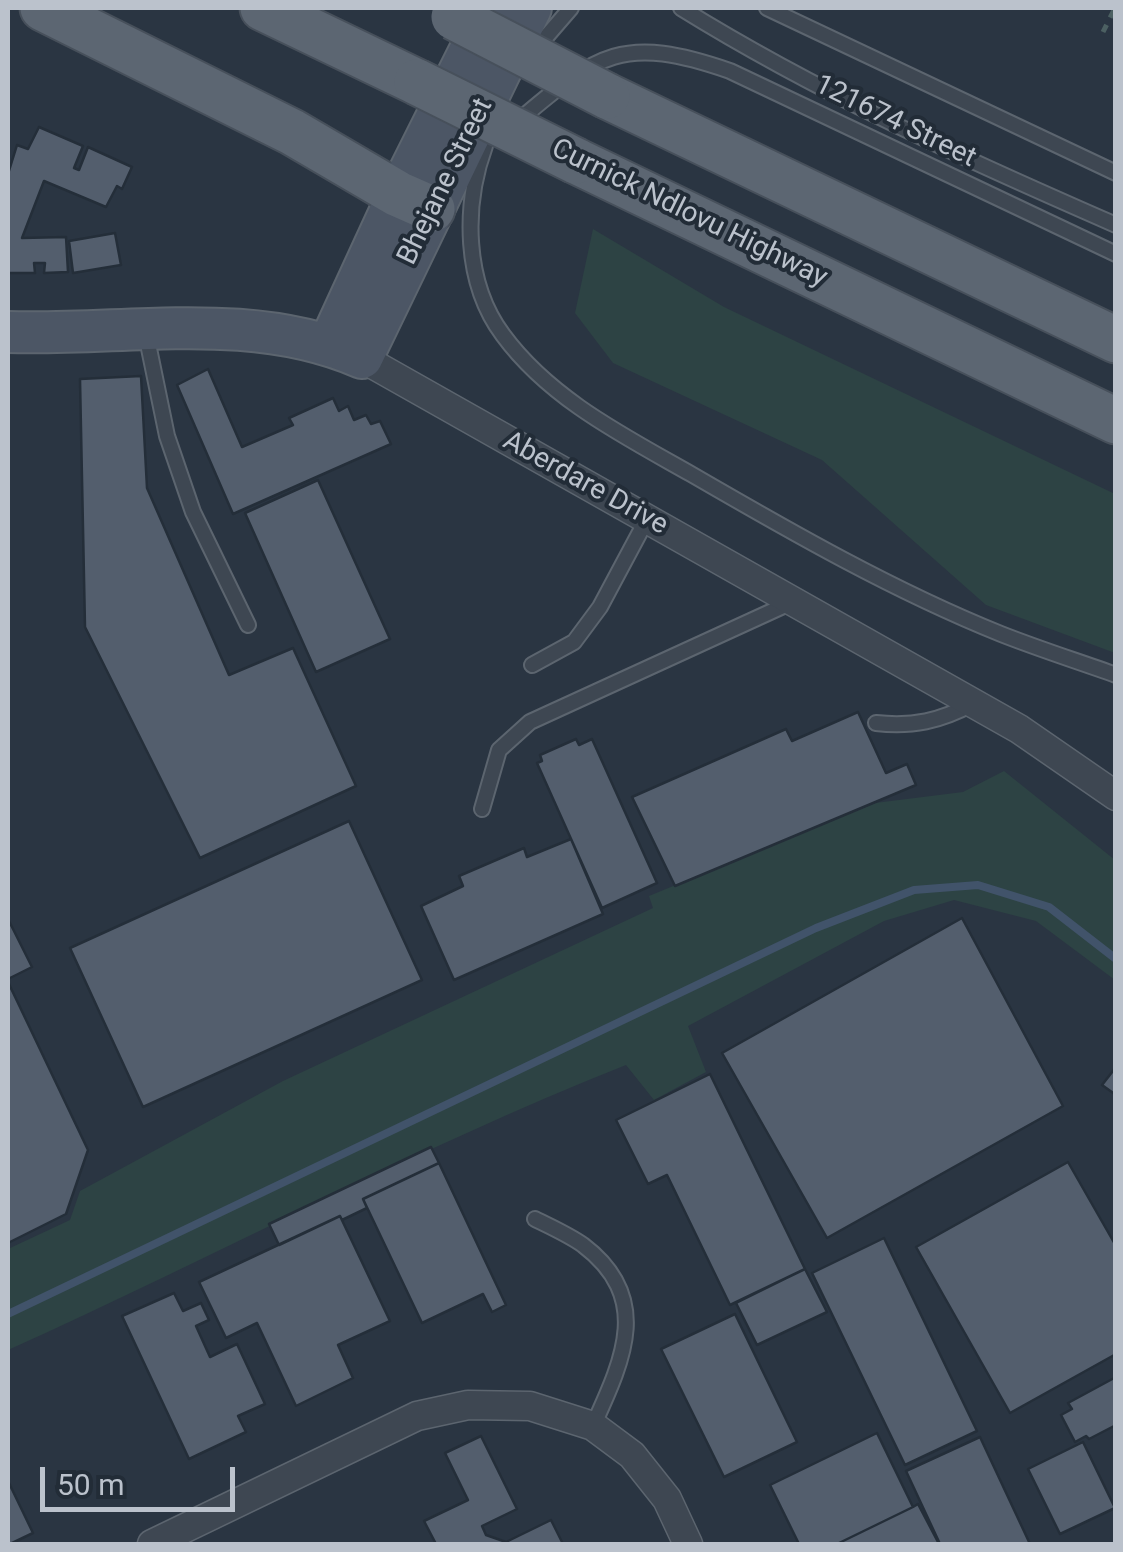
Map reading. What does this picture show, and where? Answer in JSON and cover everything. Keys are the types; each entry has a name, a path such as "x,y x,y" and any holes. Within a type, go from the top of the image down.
{"main road":[{"path":"43,8 292,132 415,201"},
{"name":"Curnick Ndlovu Highway","path":"264,8 1116,421"},
{"path":"460,10 607,96 1116,340"},
{"path":"842,287 913,337 1116,453"}],"street":[{"name":"Bhejane Street","path":"346,351 415,201 531,8"},
{"name":"Bhejane Street","path":"415,201 460,10"},
{"name":"Aberdare Drive","path":"8,332 231,329 346,351 973,704 1073,764 1116,796"},
{"path":"152,1544 417,1416 468,1405 530,1406 592,1426 632,1456 667,1500 688,1544"}],"lane":[{"path":"572,8 550,29 514,76 480,160 470,244 480,291 502,334 561,394 619,433 791,532 1000,634 1116,675"},
{"name":"121674 Street","path":"680,8 756,54 832,93 1116,225"},
{"path":"767,8 1116,173"},
{"path":"480,160 537,105 598,60 627,52 661,53 730,71 1116,254"},
{"path":"144,328 167,436 193,512 248,624"},
{"path":"532,665 574,642 600,607 647,519"},
{"path":"482,809 499,750 530,722 793,602"},
{"path":"876,723 937,721 973,704"},
{"path":"536,1219 583,1245 612,1273 626,1297 627,1324 619,1360 592,1426"}],"path":[{"path":"1103,32 1115,8"}],"green space":[{"path":"593,229 724,307 1115,494 1115,653 986,605 822,460 613,363 575,313"},
{"path":"1004,771 1115,860 1115,980 1036,921 954,900 884,921 688,1026 706,1072 654,1100 626,1065 469,1132 8,1350 8,1249 70,1220 80,1191 283,1081 653,908 649,896 875,803 963,792"}],"building":[{"path":"39,127 83,146 74,168 79,170 88,147 132,167 122,189 117,186 106,207 44,181 22,238 66,237 68,272 44,273 45,263 34,263 35,273 8,273 8,174 17,145 28,149"},
{"path":"115,233 121,265 73,273 69,241"},
{"path":"208,369 242,447 293,425 289,418 333,398 339,411 348,406 354,420 366,415 371,424 380,421 391,444 233,514 177,385"},
{"path":"141,376 147,488 229,675 293,648 356,786 200,858 85,627 80,379"},
{"path":"318,480 390,639 316,672 245,513"},
{"path":"858,712 886,773 907,764 916,785 675,886 632,797 786,729 792,741"},
{"path":"576,739 579,745 592,739 657,883 602,908 537,763 542,761 540,755"},
{"path":"349,821 422,980 143,1107 70,948"},
{"path":"571,839 603,914 454,980 421,906 463,886 459,876 524,848 527,857"},
{"path":"962,918 1063,1106 827,1238 722,1053"},
{"path":"8,919 32,967 8,979"},
{"path":"8,982 88,1150 66,1214 8,1243"},
{"path":"1116,1067 1116,1095 1102,1085"},
{"path":"710,1074 805,1269 730,1305 667,1175 648,1184 616,1120"},
{"path":"431,1147 439,1163 363,1199 367,1208 342,1220 340,1216 279,1245 269,1224"},
{"path":"1068,1162 1116,1246 1116,1354 1010,1413 916,1247"},
{"path":"439,1163 506,1305 492,1312 483,1294 422,1323 363,1199"},
{"path":"340,1216 390,1321 338,1345 353,1378 296,1406 257,1323 226,1338 199,1282"},
{"path":"884,1238 977,1431 905,1465 812,1273"},
{"path":"805,1269 827,1312 757,1345 736,1303"},
{"path":"174,1293 183,1311 201,1303 209,1320 196,1326 210,1357 237,1344 265,1404 238,1416 246,1432 189,1459 122,1316"},
{"path":"735,1314 797,1442 724,1477 661,1349"},
{"path":"1116,1377 1116,1425 1075,1442 1061,1415 1072,1409 1068,1403"},
{"path":"877,1433 913,1507 837,1544 799,1544 770,1485"},
{"path":"481,1436 517,1509 482,1526 486,1535 506,1542 551,1520 563,1544 436,1544 424,1521 468,1500 445,1453"},
{"path":"980,1437 1030,1544 940,1544 906,1471"},
{"path":"1083,1442 1115,1508 1060,1534 1028,1469"},
{"path":"8,1481 33,1533 10,1544 8,1544"},
{"path":"918,1504 939,1544 837,1544 913,1507"}],"waterway":[{"path":"8,1314 816,928 914,890 978,885 1049,907 1116,959"}]}
